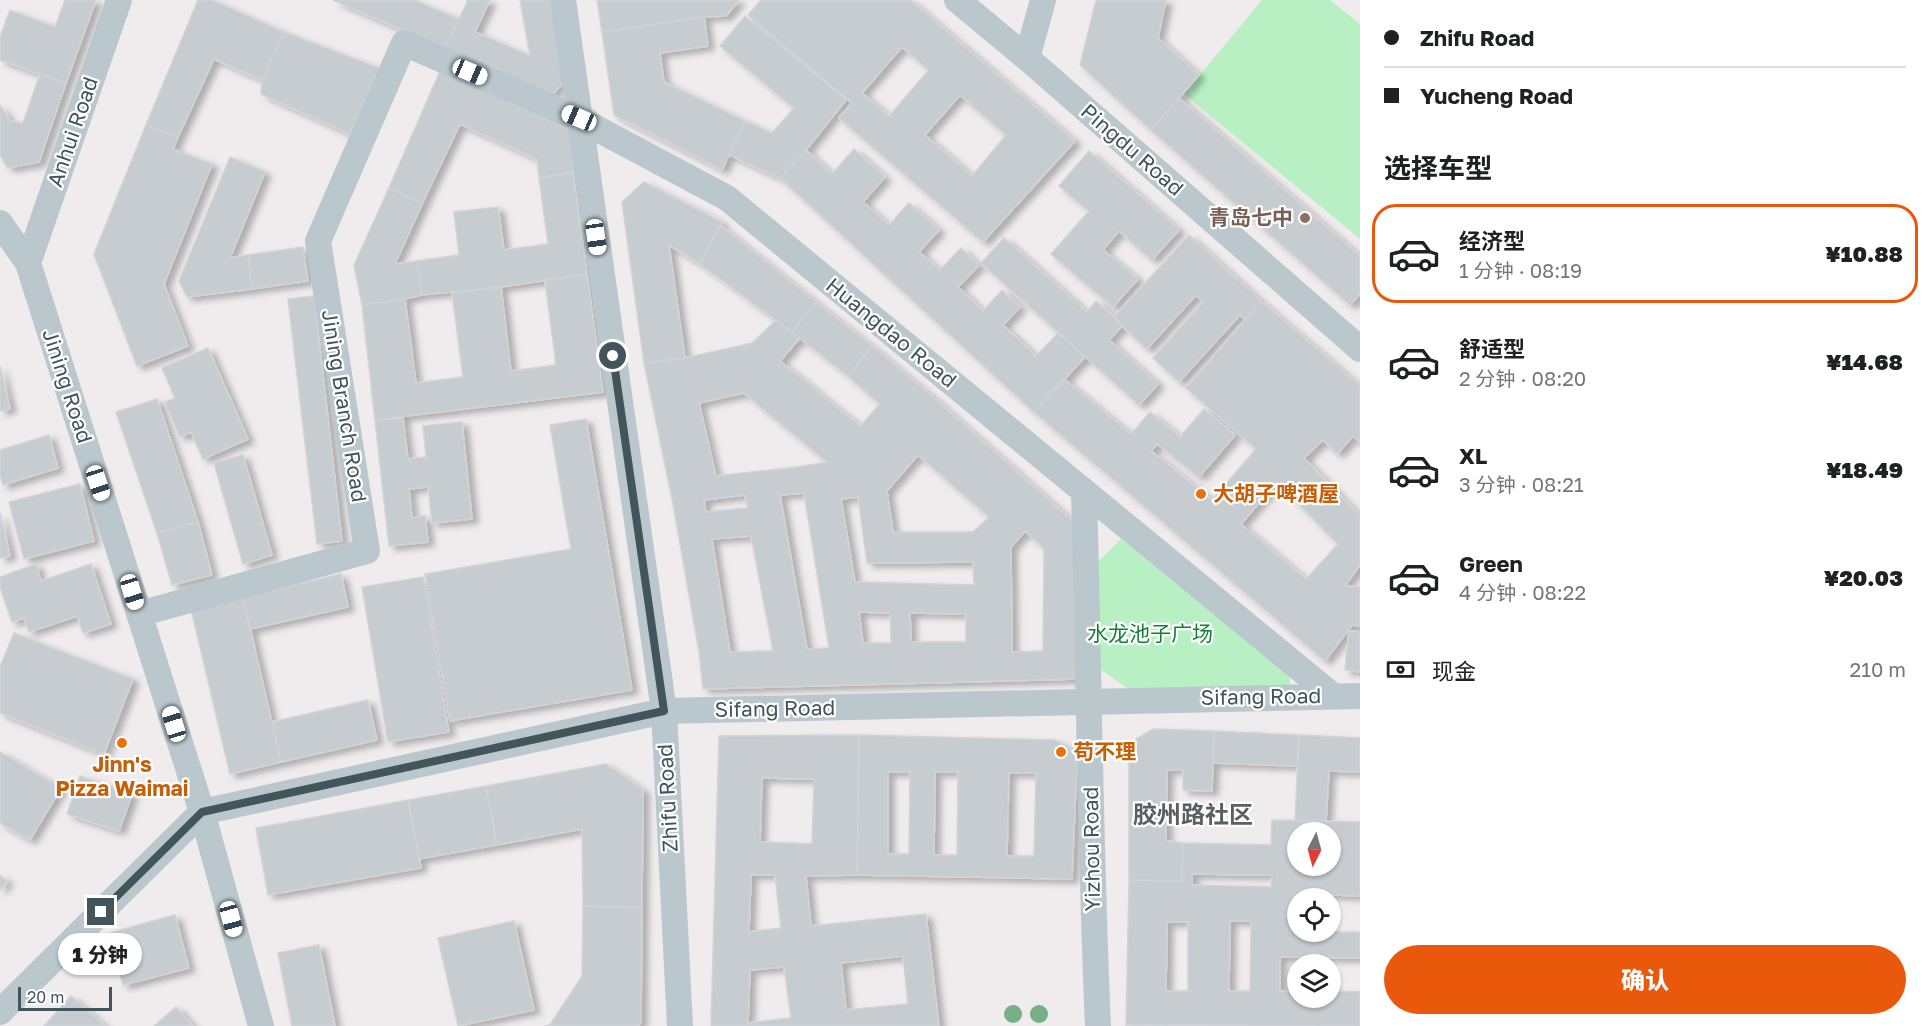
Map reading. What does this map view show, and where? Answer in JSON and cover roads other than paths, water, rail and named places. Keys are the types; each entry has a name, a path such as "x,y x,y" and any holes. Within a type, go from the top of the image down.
{"street":[{"name":"Anhui Road","path":"28,263 119,0"},
{"name":"Zhifu Road","path":"563,0 664,711 680,1026"},
{"name":"Pingdu Road","path":"957,0 1027,58 1360,349"},
{"path":"1027,58 1042,0"},
{"name":"Huangdao Road","path":"404,43 579,118 727,198 1332,695"},
{"name":"Jining Branch Road","path":"139,614 367,551 318,241 404,43"},
{"name":"Jining Road","path":"0,223 28,263 202,812 261,1026"},
{"name":"Yizhou Road","path":"1084,493 1092,879 1098,1026"},
{"name":"Sifang Road","path":"202,812 664,711 1090,700 1360,696"},
{"path":"0,1012 202,812"}],"place":[{"name":"青岛七中","path":"1305,218"},
{"name":"大胡子啤酒屋","path":"1201,494"},
{"name":"Jinn's Pizza Waimai","path":"122,743"},
{"name":"苟不理","path":"1061,752"}],"district":[{"name":"胶州路社区","path":"1193,815"}],"park label":[{"name":"水龙池子广场","path":"1150,634"}]}
